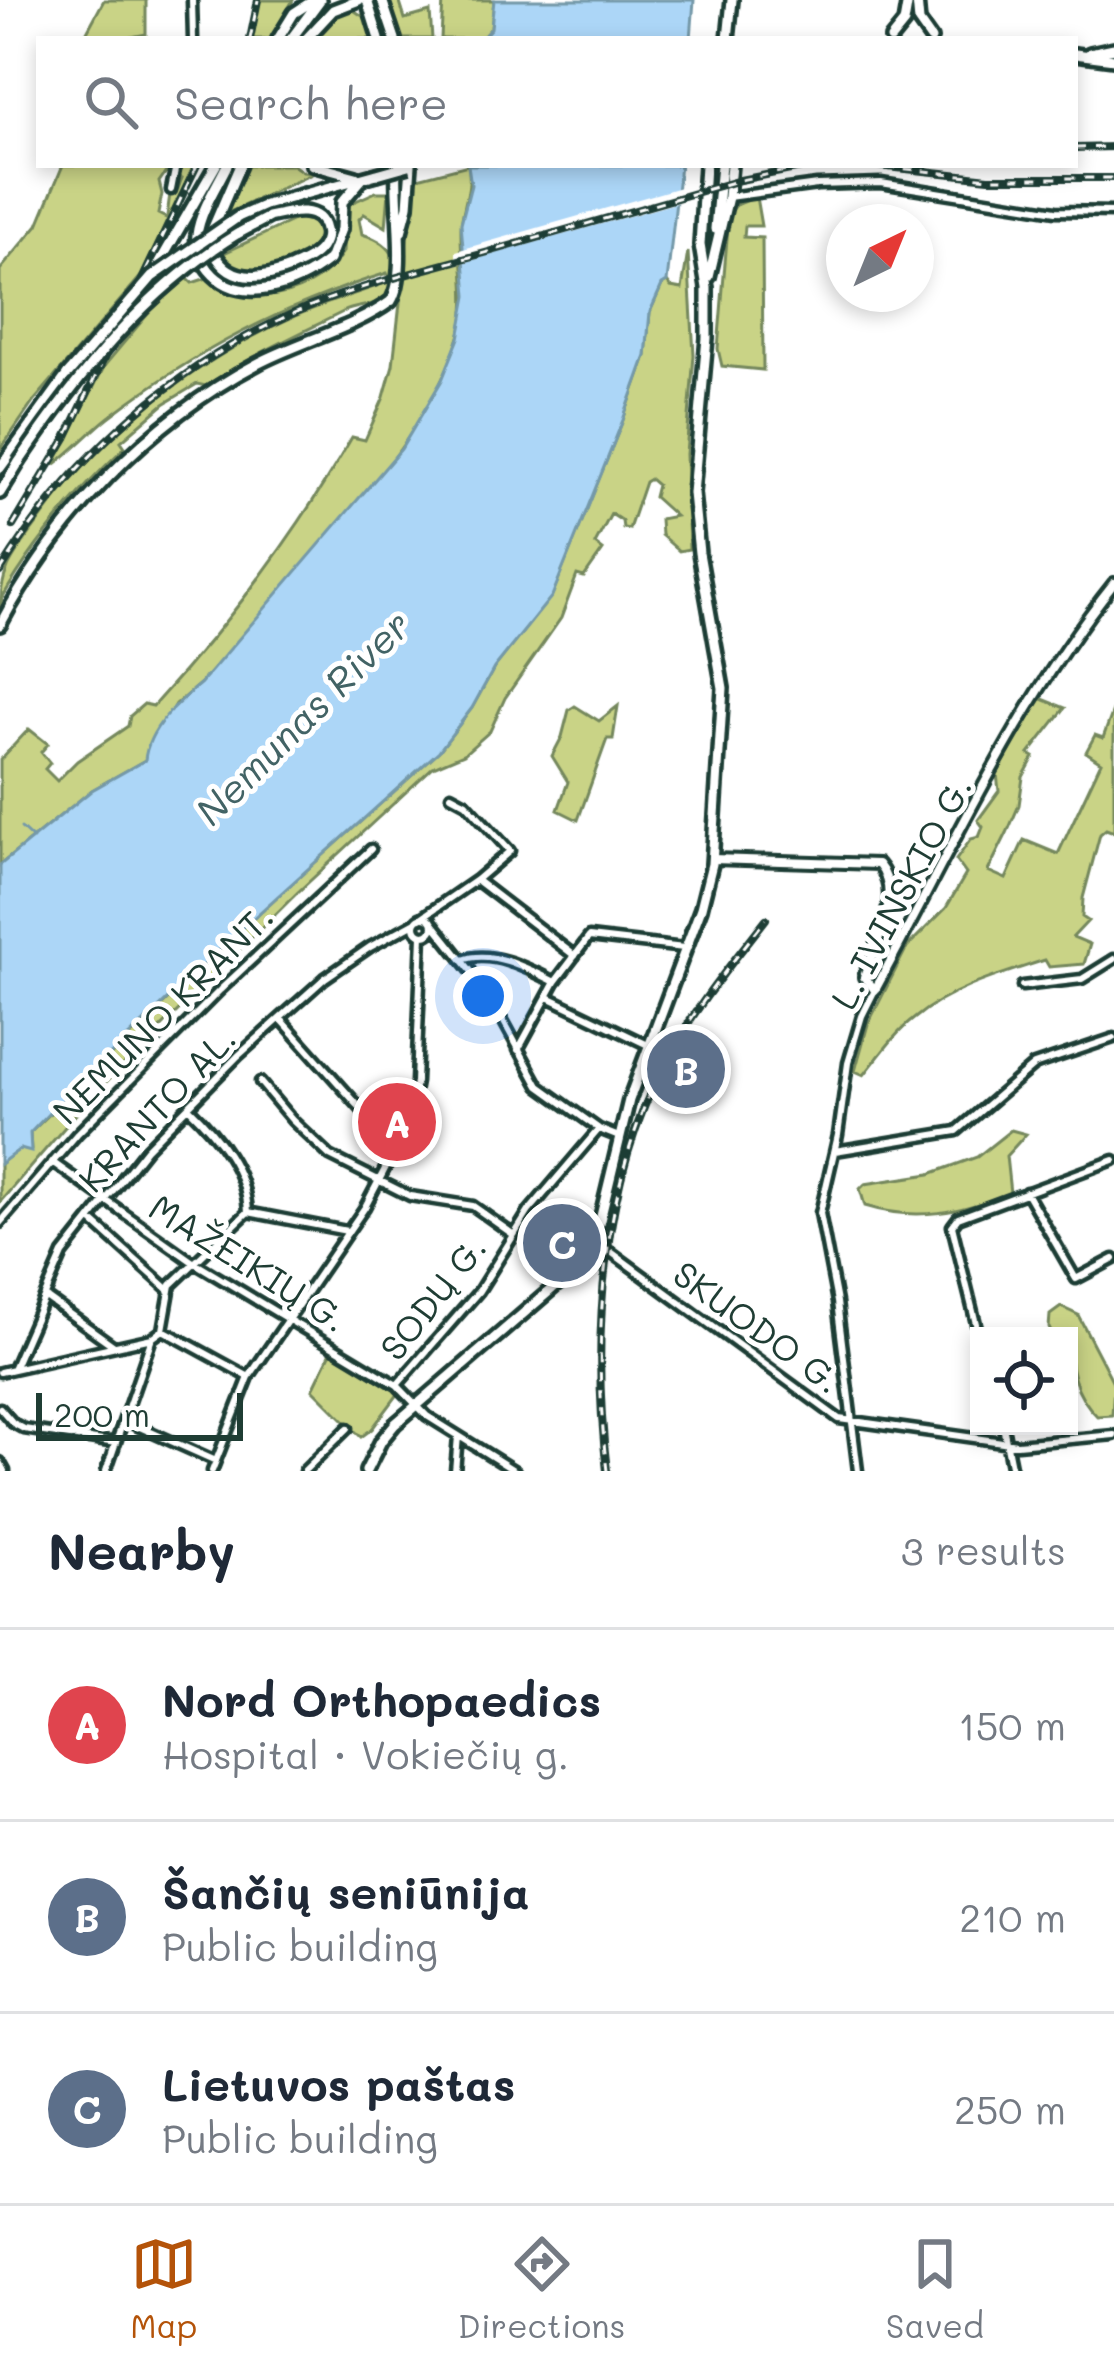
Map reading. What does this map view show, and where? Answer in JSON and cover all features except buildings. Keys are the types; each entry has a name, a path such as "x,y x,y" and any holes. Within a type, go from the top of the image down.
{"main road":[{"path":"280,36 293,13 317,0"},
{"path":"294,36 317,0"},
{"path":"309,36 333,10 363,0 378,36"},
{"path":"382,0 394,36"},
{"path":"728,36 732,0"},
{"path":"893,36 912,0"},
{"path":"912,0 929,36"},
{"path":"1078,54 1114,48"},
{"path":"1078,54 1114,59"},
{"path":"0,468 68,374 152,277 214,168"},
{"path":"226,168 197,230 197,248 218,280 243,290 274,286 329,260 341,229 342,202 362,179"},
{"path":"239,168 209,237 214,255 230,273 248,278 272,275 322,248 326,232 312,213 268,217"},
{"path":"323,168 362,179"},
{"path":"0,626 36,566 83,505 178,414 230,378 391,301 398,285 397,168"},
{"path":"152,277 238,217 265,205 399,168"},
{"path":"399,238 408,206 410,168"},
{"path":"366,1471 388,1432 575,1269 595,1241 620,1137 705,896 712,859 723,688 694,494 707,338 700,245 705,168"},
{"path":"713,252 721,168"},
{"path":"706,288 731,168"},
{"path":"0,493 19,462 136,314 189,265 293,200"}],"street":[{"path":"192,0 193,36"},
{"path":"171,190 175,168"},
{"path":"728,197 817,185 881,183 1056,211 1114,212"},
{"name":"L. IVINSKIO G.","path":"858,1471 837,1302 820,1222 848,1063 875,989 1025,716 1075,634 1114,583"},
{"name":"KRANTO AL.","path":"13,1369 63,1254 133,1163 325,978 425,923 510,850 466,803 451,795"},
{"name":"NEMUNO KRANT.","path":"0,1223 52,1162 220,990 371,850"},
{"path":"712,859 873,862 882,867 887,912 864,976 875,989"},
{"path":"476,880 575,956"},
{"path":"212,1471 249,1377 347,1232 411,1118 425,923"},
{"path":"425,923 487,991 546,1093 598,1129 620,1137"},
{"path":"518,1050 555,982 589,937 687,948"},
{"path":"463,960 477,956 510,963 555,982"},
{"path":"1022,986 1082,979 1114,958"},
{"path":"548,997 650,1046"},
{"path":"281,1019 396,1148"},
{"path":"835,1151 957,1130 1034,1065 1114,1038"},
{"path":"260,1082 320,1148 421,1199 473,1206 514,1234"},
{"path":"188,1106 227,1153 244,1187 248,1212"},
{"name":"SODŲ G.","path":"397,1385 479,1291 540,1197 598,1129"},
{"path":"977,1327 952,1226 958,1218 1114,1160"},
{"name":"MAŽEIKIŲ G.","path":"52,1162 194,1262 397,1385 416,1406 515,1471"},
{"path":"1026,1192 1076,1279 1114,1259"},
{"path":"248,1212 347,1232"},
{"path":"164,1330 168,1289 248,1212"},
{"path":"90,1219 168,1289"},
{"name":"SKUODO G.","path":"595,1241 835,1416 1007,1442 1114,1435"},
{"path":"47,1298 114,1346"},
{"path":"0,1372 152,1338 164,1330"},
{"path":"164,1330 249,1377"},
{"path":"106,1471 152,1338"},
{"path":"0,1408 24,1429 116,1443"},
{"path":"124,1420 216,1461"},
{"path":"304,1471 348,1429"},
{"path":"1005,1435 1012,1471"},
{"path":"455,1471 458,1436"},
{"path":"0,1462 5,1471"}],"green space":[{"path":"104,0 146,0 146,34 85,36"},
{"path":"260,0 293,0 273,36 253,36"},
{"path":"388,0 399,0 405,19 430,12 432,36 399,36"},
{"path":"443,0 494,0 491,28 484,36 441,36"},
{"path":"352,9 367,19 371,36 316,36 333,17"},
{"path":"62,168 194,168 170,218 170,194 182,178 166,172 159,182 158,214 168,219 142,275 34,401 0,450 0,270 38,225"},
{"path":"244,168 297,168 314,173 221,216"},
{"path":"468,168 461,228 462,323 442,381 416,426 347,519 201,683 176,704 145,760 92,790 0,865 0,760 29,729 48,744 41,752 50,763 45,769 57,781 128,726 130,716 144,704 153,706 260,577 352,437 365,440 393,365 414,179"},
{"path":"376,192 389,192 386,227 364,214 359,219 362,234 383,244 394,257 395,275 387,298 343,312 164,404 121,441 125,447 57,519 14,578 0,610 1,596 6,573 39,521 92,458 154,402 258,334 390,281 387,273 349,286 242,332 142,393 54,465 105,365 152,309 187,278 192,283 207,278 241,295 260,297 280,295 316,280 343,252 349,204"},
{"path":"756,197 761,226 745,226 744,237 762,238 763,370 722,366 718,349 729,214 736,205"},
{"path":"298,218 316,222 320,231 319,243 297,261 257,271 231,264 220,255"},
{"path":"688,252 694,355 686,454 689,549 679,551 661,535 660,519 675,516 654,497 657,485 650,479 645,482 629,529 611,514 595,544 603,550 584,577 577,575 561,618 505,698 490,731 464,754 433,767 298,892 90,1098 0,1202 0,1164 20,1148 31,1149 30,1133 239,931 439,751 472,708 494,668 552,595 646,356 650,312 662,285 667,282 682,289"},
{"path":"1040,698 1065,708 1029,754 1034,757 1023,777 1019,805 988,871 1006,879 1024,840 1058,854 1101,762 1086,752 1095,735 1103,738 1114,708 1114,832 1106,829 1100,834 1083,898 1082,917 1088,921 1073,937 1090,944 1084,964 1049,967 1045,960 961,990 908,1024 864,1075 855,1071 868,1024 907,947 946,908 966,874 956,860 971,839 979,837 983,827 978,820 999,791 997,774"},
{"path":"575,706 599,721 618,706 613,739 607,739 578,820 558,810 568,782 552,756 569,710"},
{"path":"1011,1130 1026,1134 1006,1156 1010,1193 939,1213 865,1206 860,1189 865,1184 930,1174 977,1157"},
{"path":"1061,1307 1078,1315 1114,1384 1112,1415 1097,1416 1078,1387 1078,1327 1049,1327 1050,1315"},
{"path":"331,1352 399,1393 361,1437 313,1389"}],"water":[{"path":"494,0 694,0 691,36 484,36 491,28"},
{"name":"Nemunas River","path":"468,168 680,168 667,282 650,312 646,356 552,596 494,668 472,708 439,751 239,931 51,1111 30,1133 31,1152 20,1149 0,1164 0,865 92,790 145,760 152,737 166,717 201,683 401,449 442,380 459,338 467,296 461,223 471,185"}],"pier":[{"path":"684,186 683,201 456,265 456,251"}],"waterway":[{"path":"21,828 33,839"}],"railway":[{"path":"251,36 258,0"},
{"path":"1078,148 1114,147"},
{"path":"13,526 66,438 196,168"},
{"path":"0,572 61,489 133,416 216,354 261,329 377,283 740,180 801,168"},
{"path":"897,168 989,178 1114,178"},
{"path":"607,1471 601,1314 606,1261 627,1157 644,1107 677,1042 766,919"}],"place":[{"name":"Šančių seniūnija","path":"686,1069"},
{"name":"Nord Orthopaedics","path":"397,1122"},
{"name":"Lietuvos paštas","path":"562,1243"}]}
